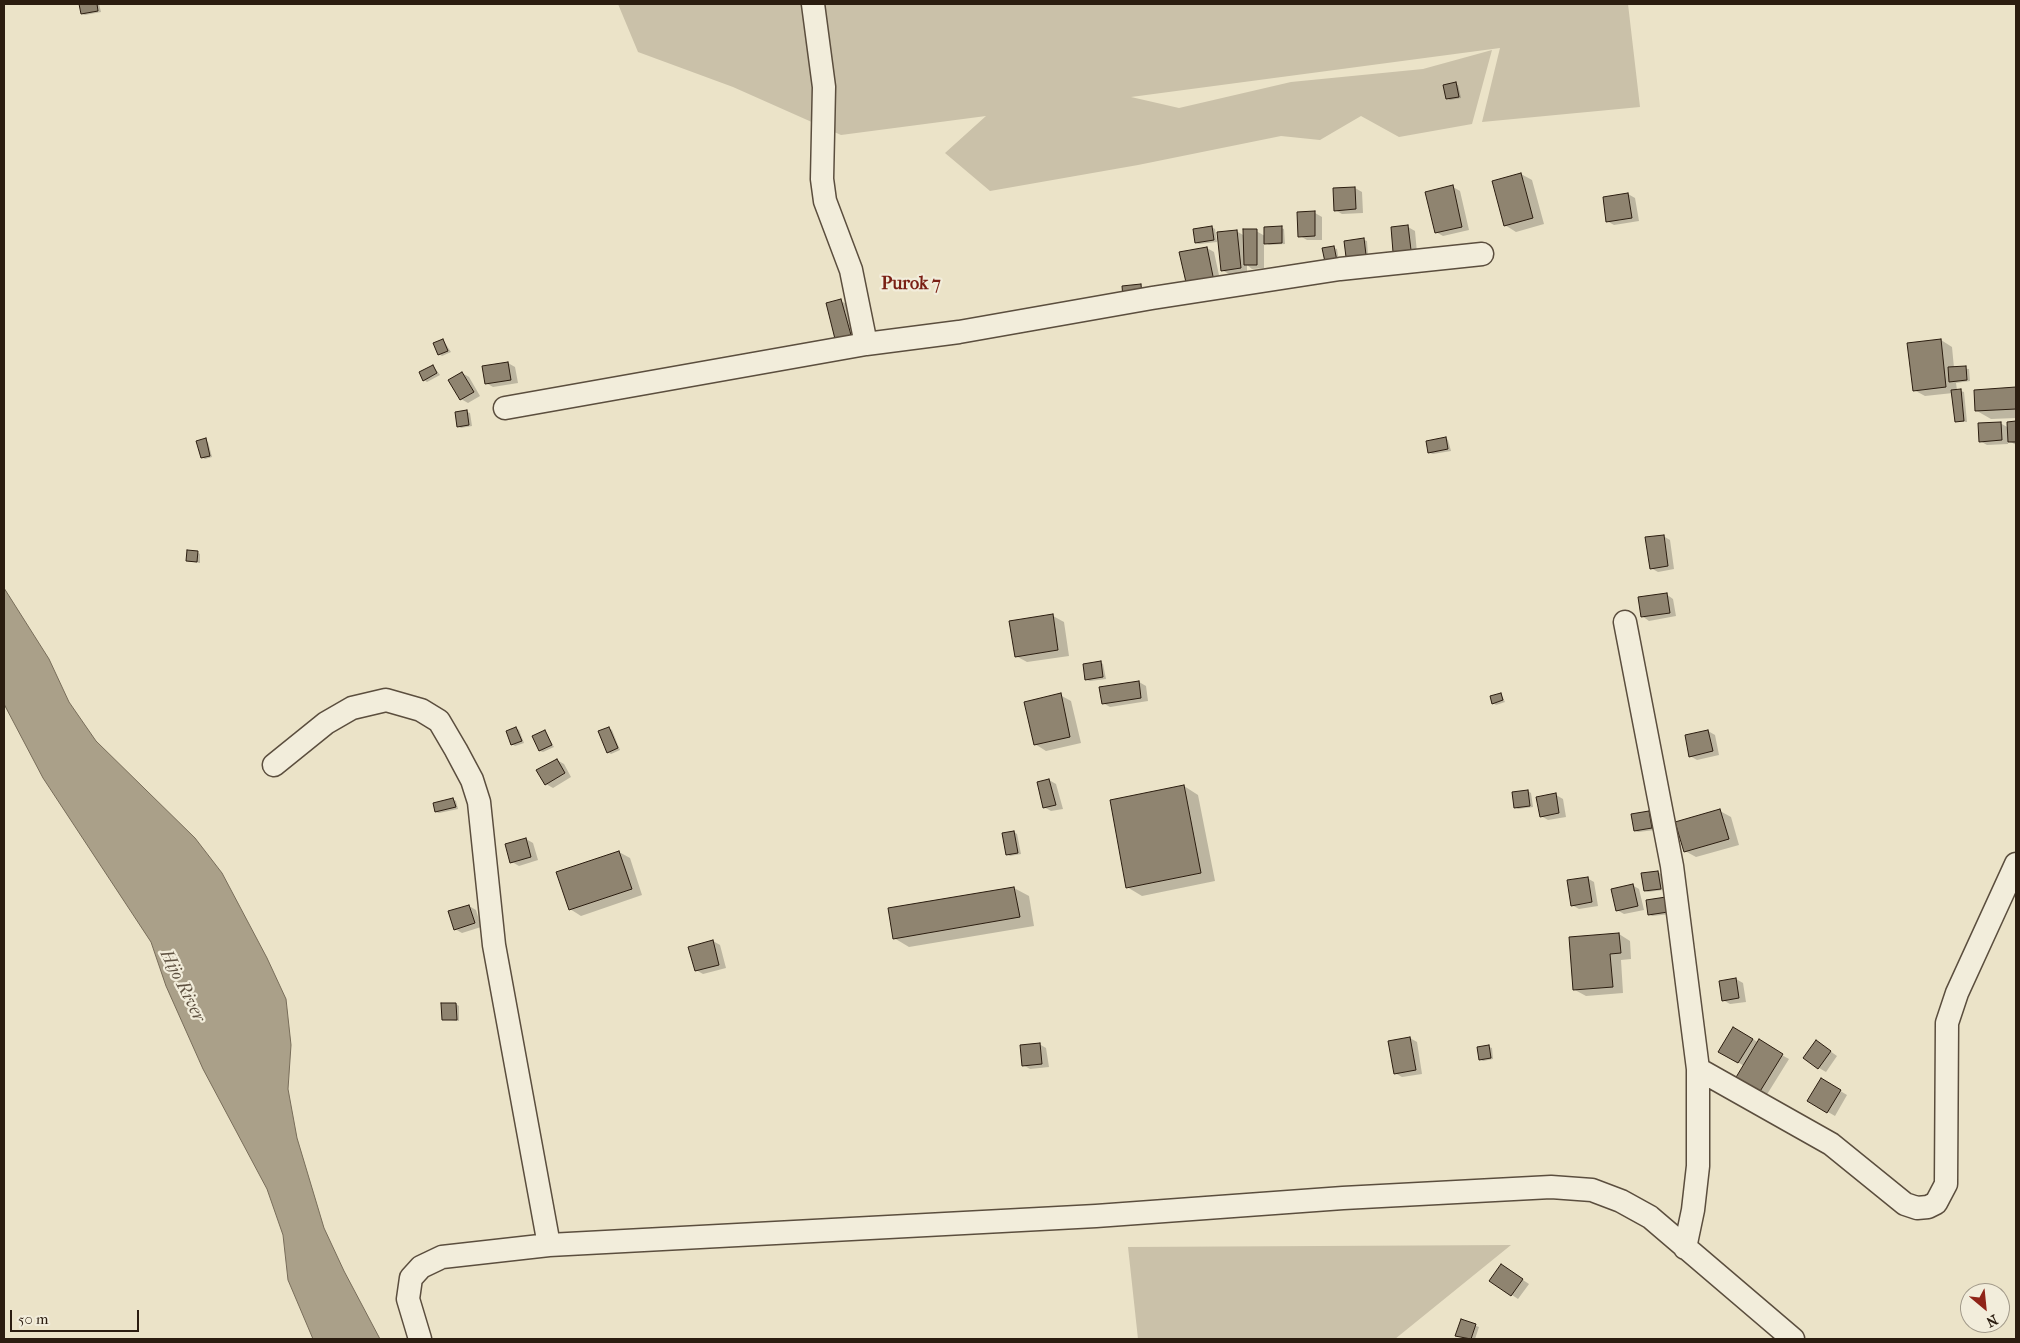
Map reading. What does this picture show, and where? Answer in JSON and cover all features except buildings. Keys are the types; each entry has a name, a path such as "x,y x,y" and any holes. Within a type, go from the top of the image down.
{"street":[{"path":"813,4 824,87 822,179 824,201 851,270 866,344"},
{"path":"505,408 866,344 959,332 1152,298 1320,272 1482,254"},
{"path":"1625,622 1672,866 1698,1069 1698,1166 1693,1210 1685,1248"},
{"path":"274,765 326,723 352,708 386,700 421,710 438,721 456,750 472,780 479,802 494,945 549,1244"},
{"path":"1698,1069 1832,1144 1905,1204 1917,1208 1928,1207 1936,1203 1946,1184 1947,1023 1957,994 2016,864"},
{"path":"420,1339 408,1299 411,1278 421,1267 442,1257 549,1244 1096,1216 1333,1198 1551,1187 1592,1190 1621,1201 1650,1217 1793,1339"}],"shaded area":[{"path":"618,4 1628,4 1640,107 1482,122 1500,48 1131,97 1179,108 1291,82 1423,69 1492,50 1472,124 1399,137 1361,116 1320,140 1281,136 1138,165 990,191 945,153 986,116 841,135 733,87 638,52"},
{"path":"1511,1245 1395,1339 1138,1339 1128,1247"}],"water":[{"name":"Hijo River","path":"4,588 49,659 69,702 96,741 195,838 222,873 267,958 286,999 291,1045 288,1089 297,1138 324,1228 344,1271 380,1339 313,1339 288,1280 283,1235 267,1189 203,1069 166,986 151,942 43,778 4,704"}],"district":[{"name":"Purok 7","path":"911,285"}]}
